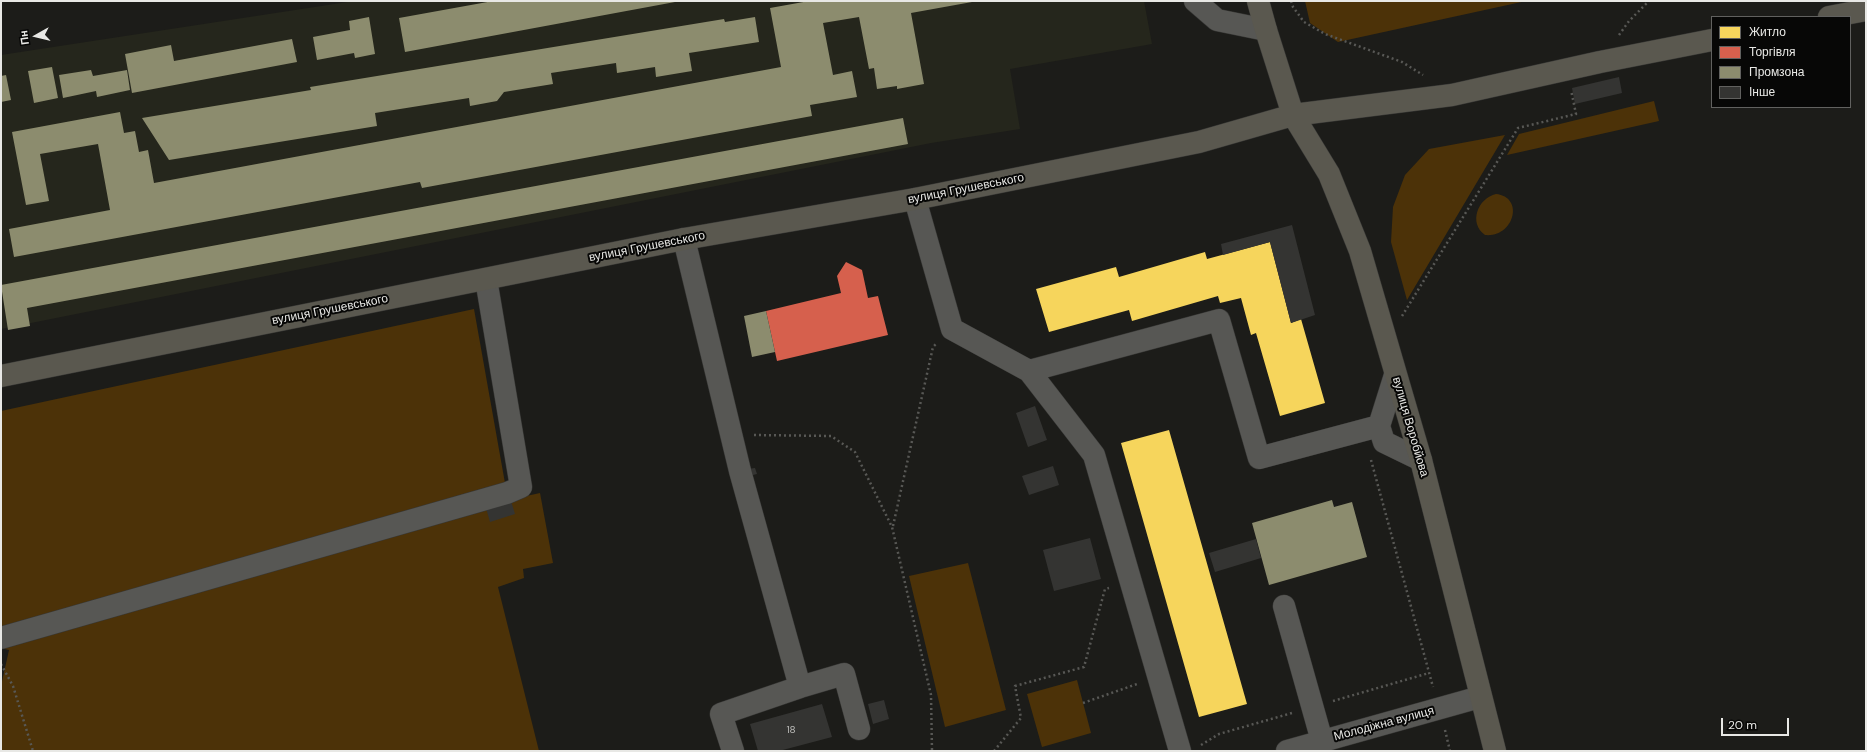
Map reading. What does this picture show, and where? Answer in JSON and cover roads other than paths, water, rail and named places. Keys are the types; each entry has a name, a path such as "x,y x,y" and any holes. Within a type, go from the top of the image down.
{"main road":[{"name":"вулиця Воробйова","path":"1258,1 1293,115 1329,174 1360,251 1421,460 1480,697 1495,751"},
{"path":"1834,16 1866,10"},
{"name":"вулиця Грушевського","path":"1,376 684,239 915,199 1199,142 1293,115 1452,95 1600,62 1711,40"}],"street":[{"path":"1195,1 1217,20 1266,30"},
{"path":"915,199 952,329 1029,370 1094,455 1180,751"},
{"path":"684,239 731,434 800,687"},
{"path":"1,638 507,493 521,487 486,279"},
{"path":"1029,370 1219,320 1259,458 1379,426"},
{"path":"1395,375 1379,426 1384,442 1421,460"},
{"path":"1284,606 1322,741"},
{"path":"733,751 721,714 800,687 844,674 859,729"},
{"name":"Молодіжна вулиця","path":"1287,751 1480,697"}]}
